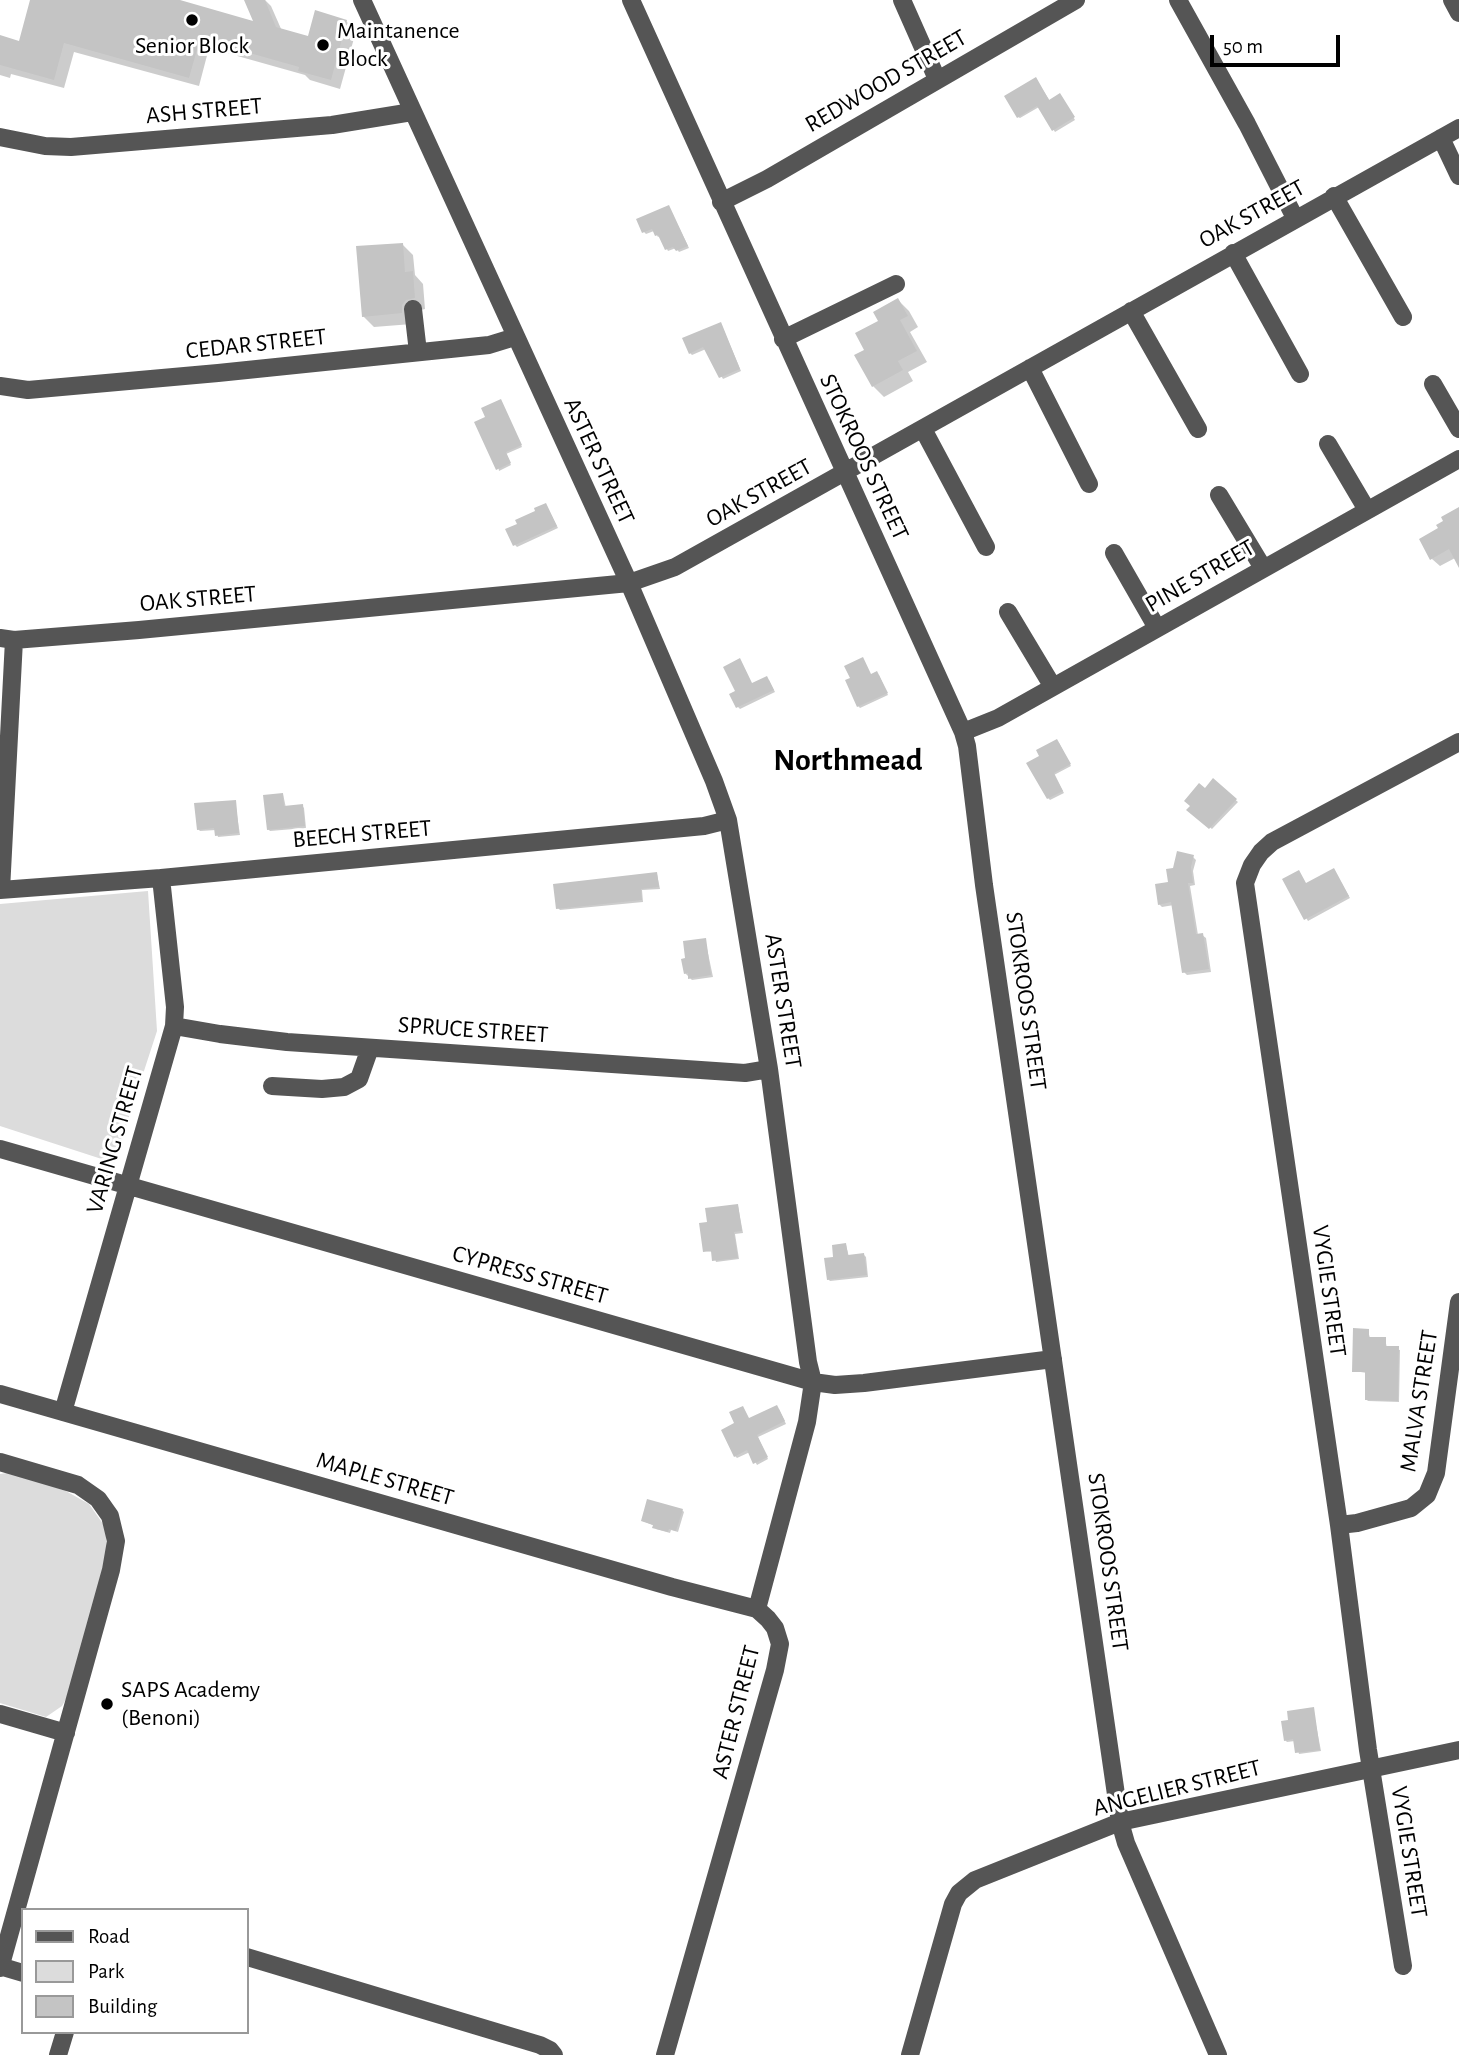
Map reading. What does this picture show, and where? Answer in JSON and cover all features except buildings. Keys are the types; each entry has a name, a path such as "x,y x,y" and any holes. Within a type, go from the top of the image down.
{"street":[{"name":"ASTER STREET","path":"362,0 629,583 714,781 728,820 769,1069 808,1362 813,1382 807,1422 757,1609 775,1628 780,1644 779,1653 771,1689 665,2055"},
{"name":"STOKROOS STREET","path":"631,0 963,732 1120,1822 1126,1843 1218,2055"},
{"path":"902,0 937,79"},
{"name":"REDWOOD STREET","path":"721,202 767,179 1076,0"},
{"path":"1178,0 1247,124 1295,218"},
{"path":"1452,0 1459,13"},
{"name":"ASH STREET","path":"0,137 45,146 71,147 332,125 412,112"},
{"name":"OAK STREET","path":"7,639 629,583 675,567 1459,128"},
{"path":"1441,138 1459,176"},
{"path":"1334,196 1402,317"},
{"path":"1233,253 1300,374"},
{"path":"783,339 896,284"},
{"path":"413,309 418,352"},
{"path":"1131,311 1198,429"},
{"name":"CEDAR STREET","path":"0,386 28,390 489,345 515,337"},
{"path":"1030,368 1089,484"},
{"path":"1433,384 1459,429"},
{"path":"923,429 986,547"},
{"path":"1328,444 1367,510"},
{"name":"PINE STREET","path":"963,732 999,718 1459,459"},
{"path":"1219,495 1263,568"},
{"path":"1114,553 1157,628"},
{"path":"1008,612 1053,687"},
{"path":"1,890 7,639"},
{"name":"VYGIE STREET","path":"1403,1966 1372,1770 1245,883 1252,865 1272,842 1459,742"},
{"name":"BEECH STREET","path":"1,890 160,878 704,826 728,820"},
{"name":"VARING STREET","path":"63,1412 174,1026 175,1007 160,878"},
{"name":"SPRUCE STREET","path":"174,1026 260,1039 370,1048 745,1073 769,1069"},
{"path":"272,1086 322,1089 344,1087 359,1079 370,1048"},
{"name":"CYPRESS STREET","path":"0,1149 813,1382 835,1385 864,1383 1053,1359"},
{"name":"MALVA STREET","path":"1339,1525 1357,1523 1411,1508 1427,1495 1436,1473 1459,1302"},
{"name":"MAPLE STREET","path":"0,1394 757,1609"},
{"path":"0,1462 78,1485 98,1499 110,1516 116,1541 111,1570 0,1966 21,1972"},
{"path":"0,1714 66,1733"},
{"name":"ANGELIER STREET","path":"910,2055 953,1905 959,1893 975,1880 1120,1822 1459,1750"},
{"path":"248,1957 540,2045 554,2055"},
{"path":"58,2055 64,2034"}],"green space":[{"path":"148,891 157,1031 114,1163 0,1126 0,904"},
{"path":"14,1472 57,1486 89,1504 106,1528 107,1558 70,1692 62,1706 46,1717 0,1703 0,1474"}],"place":[{"name":"Senior Block","path":"192,20"},
{"name":"Maintanence Block","path":"323,45"},
{"name":"SAPS Academy (Benoni)","path":"107,1704"}],"district":[{"name":"Northmead","path":"848,760"}]}
